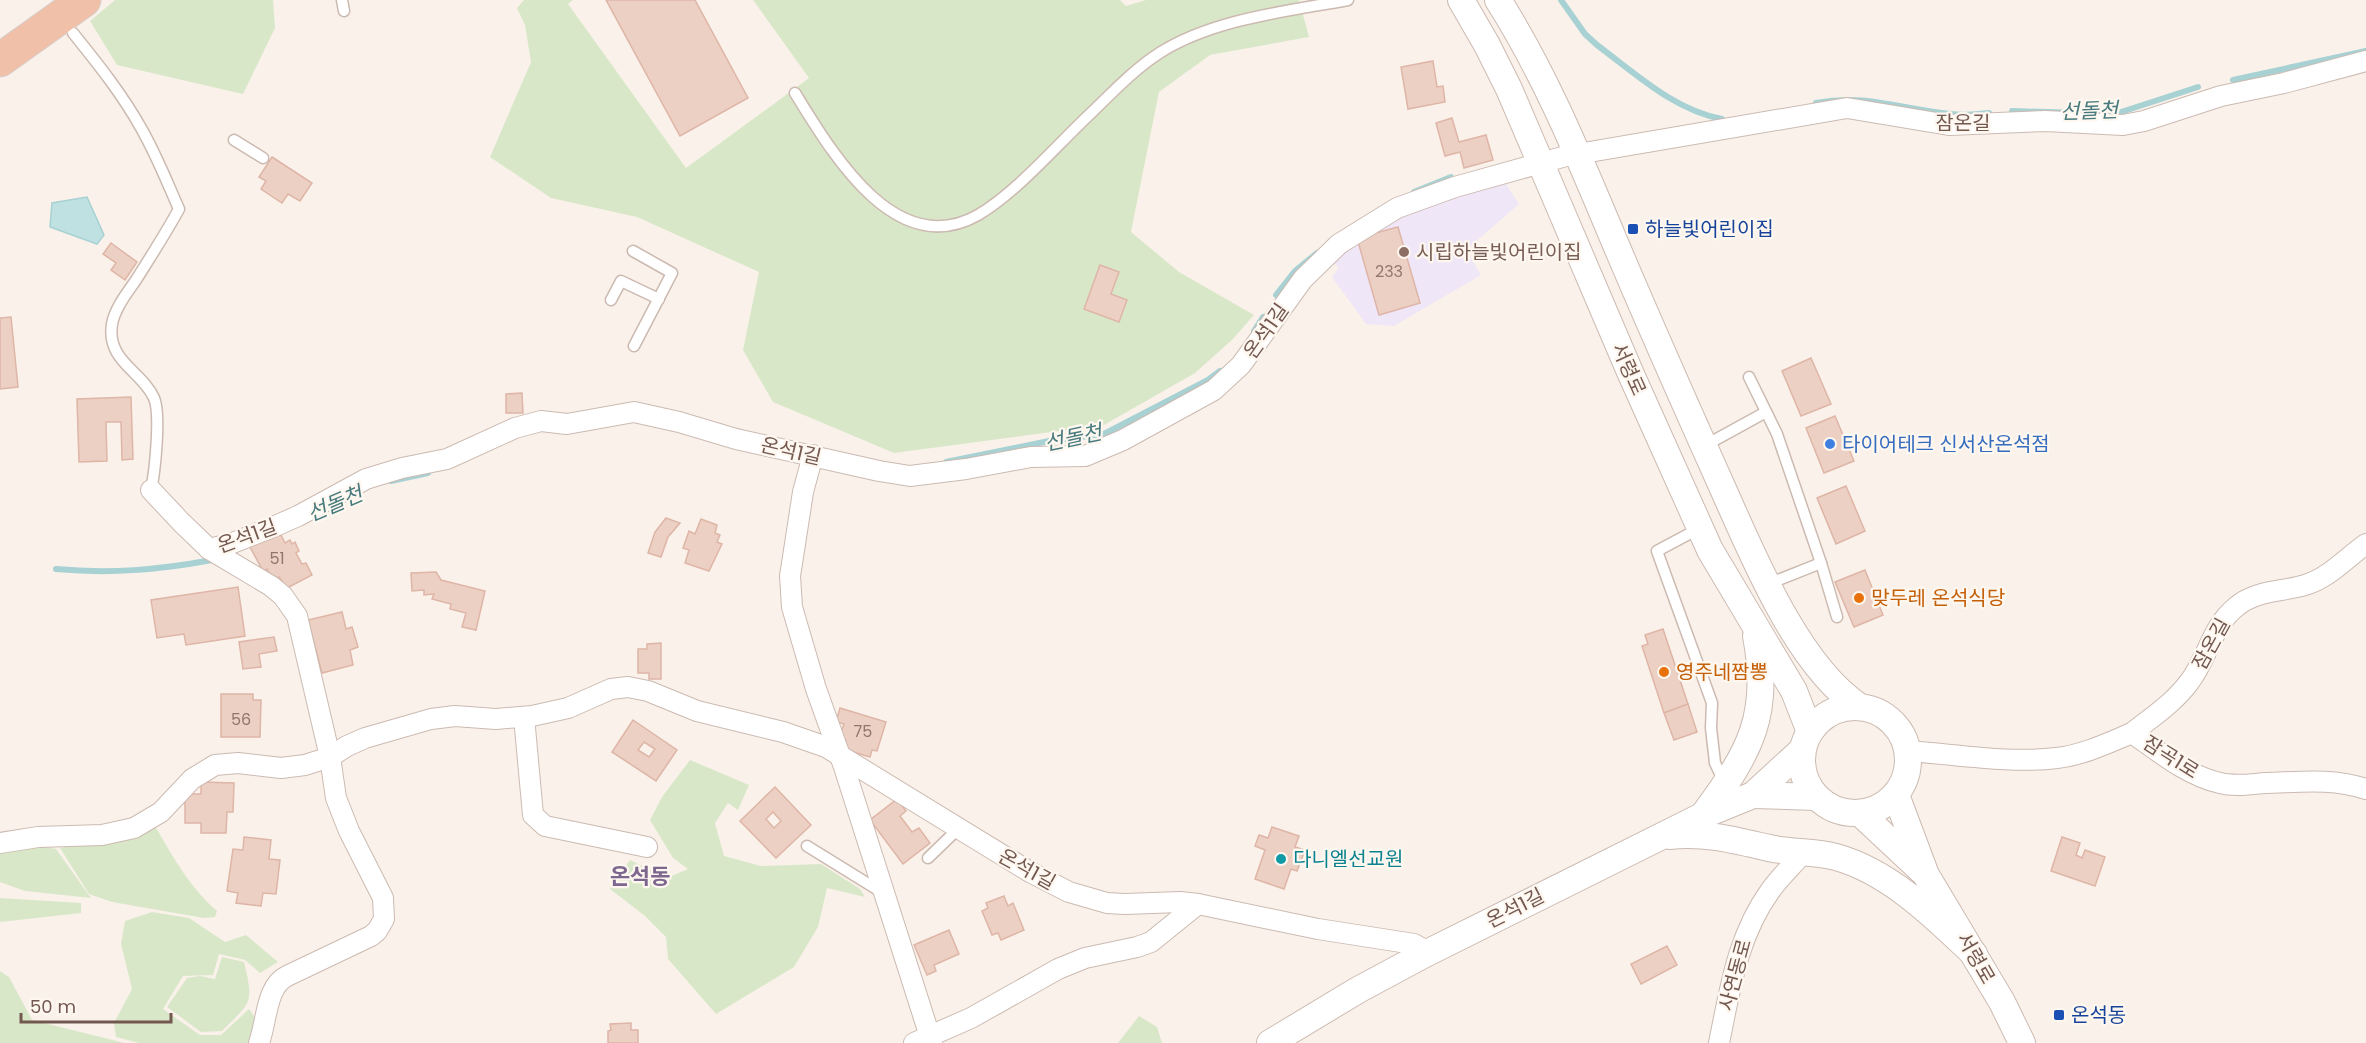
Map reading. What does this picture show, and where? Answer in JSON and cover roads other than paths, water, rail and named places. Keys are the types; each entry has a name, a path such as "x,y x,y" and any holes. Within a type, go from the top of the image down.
{"highway":[{"path":"0,43 49,0"},
{"path":"0,60 84,0"}],"street":[{"name":"서령로","path":"1461,0 1505,81 1558,158 1627,271 1704,446 1768,584 1795,634 1819,669 1842,694 1860,707 1881,714 1894,724 1902,736 1907,752"},
{"name":"서령로","path":"1498,0 1534,65 1593,288 1710,550 1794,691 1806,741 1802,764 1804,777 1816,796"},
{"name":"잠온길","path":"1558,158 1847,108 1948,125 2045,121 2123,125 2144,121 2222,96 2284,83 2366,61"},
{"path":"1505,81 1534,65"},
{"name":"온석1길","path":"209,549 244,539 298,516 366,479 402,468 447,459 515,428 540,421 567,424 634,412 679,422 736,439 910,476 966,470 1031,457 1077,456 1096,453 1204,396 1232,375 1251,353 1303,279 1330,252 1384,215 1411,202 1558,158"},
{"path":"1593,288 1627,271"},
{"path":"813,455 799,514 790,592 794,618 884,893 925,1041 1058,969 1086,958 1151,942 1198,904"},
{"path":"152,490 209,549"},
{"name":"잠온길","path":"2132,733 2177,697 2191,681 2219,625 2239,604 2269,592 2305,585 2319,579 2366,544"},
{"name":"온석1길","path":"209,549 272,586 297,616 330,757"},
{"path":"1704,815 1744,755 1752,738 1760,710 1761,675 1754,624"},
{"name":"온석1길","path":"0,843 38,837 102,835 134,828 161,812 192,779 215,765 238,763 288,767 330,757 365,738 431,719 455,716 496,719 524,717 568,708 611,689 628,687 648,692 697,711 806,739 839,754 1052,885 1080,895 1107,903 1198,904 1318,929 1414,944 1425,954 1654,839 1753,795"},
{"path":"1753,795 1806,741 1828,714 1843,708 1860,707"},
{"path":"524,717 533,815 546,826 647,847"},
{"name":"잠곡1로","path":"1907,752 1990,758 2057,758 2088,751 2132,733 2182,766 2221,784 2322,780 2336,781 2366,789"},
{"path":"1753,795 1816,796 1835,810 1861,814 1880,807 1896,795 1906,775 1907,752"},
{"path":"259,1043 267,1018 271,994 277,982 371,936 384,919 385,909 381,892 349,831 336,798 330,757"},
{"name":"서령로","path":"1896,795 1926,875 1974,954 2022,1043"},
{"name":"서령로","path":"1861,814 1926,875"},
{"path":"1654,839 1707,834 1843,859 1878,876 1935,919 1974,954"},
{"name":"사연동로","path":"1719,1043 1734,966 1751,921 1770,891 1803,853"},
{"path":"1270,1043 1358,990 1425,954"}],"lane":[{"path":"795,93 826,142 865,190 882,205 919,224 935,226 955,224 978,214 1007,194 1130,76 1162,52 1196,36 1251,18 1348,0"},
{"path":"73,33 110,78 132,112 179,209 114,316 112,328 112,340 119,358 151,392 156,404 152,490"},
{"path":"234,140 263,158"},
{"path":"633,251 672,273 634,346"},
{"path":"611,300 621,280 659,299"},
{"path":"1749,377 1778,434 1837,617"},
{"path":"1704,446 1766,412"},
{"path":"1700,528 1657,551 1712,703 1711,728 1715,763 1725,785"},
{"path":"1768,584 1821,563"},
{"path":"928,858 958,829"},
{"path":"807,846 884,893"}],"water":[{"path":"87,197 104,235 97,244 50,227 52,203"}],"waterway":[{"path":"1561,0 1585,34 1641,79 1688,108 1722,119"},
{"name":"선돌천","path":"2233,80 2366,51"},
{"name":"선돌천","path":"2012,111 2115,114 2198,87"},
{"name":"선돌천","path":"1816,103 1852,100 1956,115 1989,113"},
{"name":"선돌천","path":"1414,192 1451,177"},
{"name":"선돌천","path":"1276,295 1295,271 1317,253"},
{"name":"선돌천","path":"1254,331 1263,317"},
{"name":"선돌천","path":"946,462 1049,441 1104,434 1208,380 1220,371"},
{"name":"선돌천","path":"391,481 428,473"},
{"name":"선돌천","path":"56,569 134,570 212,560"}],"place":[{"name":"하늘빛어린이집","path":"1633,229"},
{"name":"시립하늘빛어린이집","path":"1404,252"},
{"name":"타이어테크 신서산온석점","path":"1830,444"},
{"name":"맞두레 온석식당","path":"1859,598"},
{"name":"영주네짬뽕","path":"1664,672"},
{"name":"다니엘선교원","path":"1281,859"},
{"name":"온석동","path":"2059,1015"}],"district":[{"name":"온석동","path":"640,876"}]}
